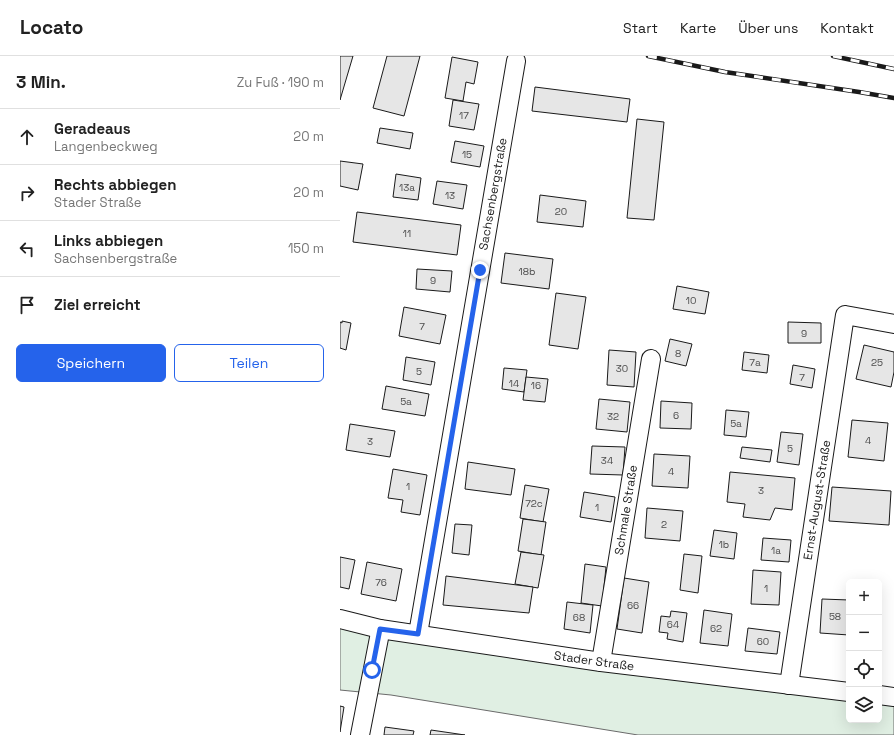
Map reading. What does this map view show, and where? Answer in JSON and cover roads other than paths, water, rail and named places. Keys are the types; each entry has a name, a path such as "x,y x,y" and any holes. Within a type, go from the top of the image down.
{"street":[{"name":"Sachsenbergstraße","path":"418,634 516,61"},
{"name":"Ernst-August-Straße","path":"789,685 845,315 894,324"},
{"name":"Schmale Straße","path":"601,662 651,359"},
{"name":"Stader Straße","path":"340,619 380,629 601,662 846,692"},
{"path":"360,735 380,629"},
{"path":"882,695 894,697"}],"railway":[{"path":"648,56 725,72 894,98"},
{"path":"833,56 894,69"}]}
